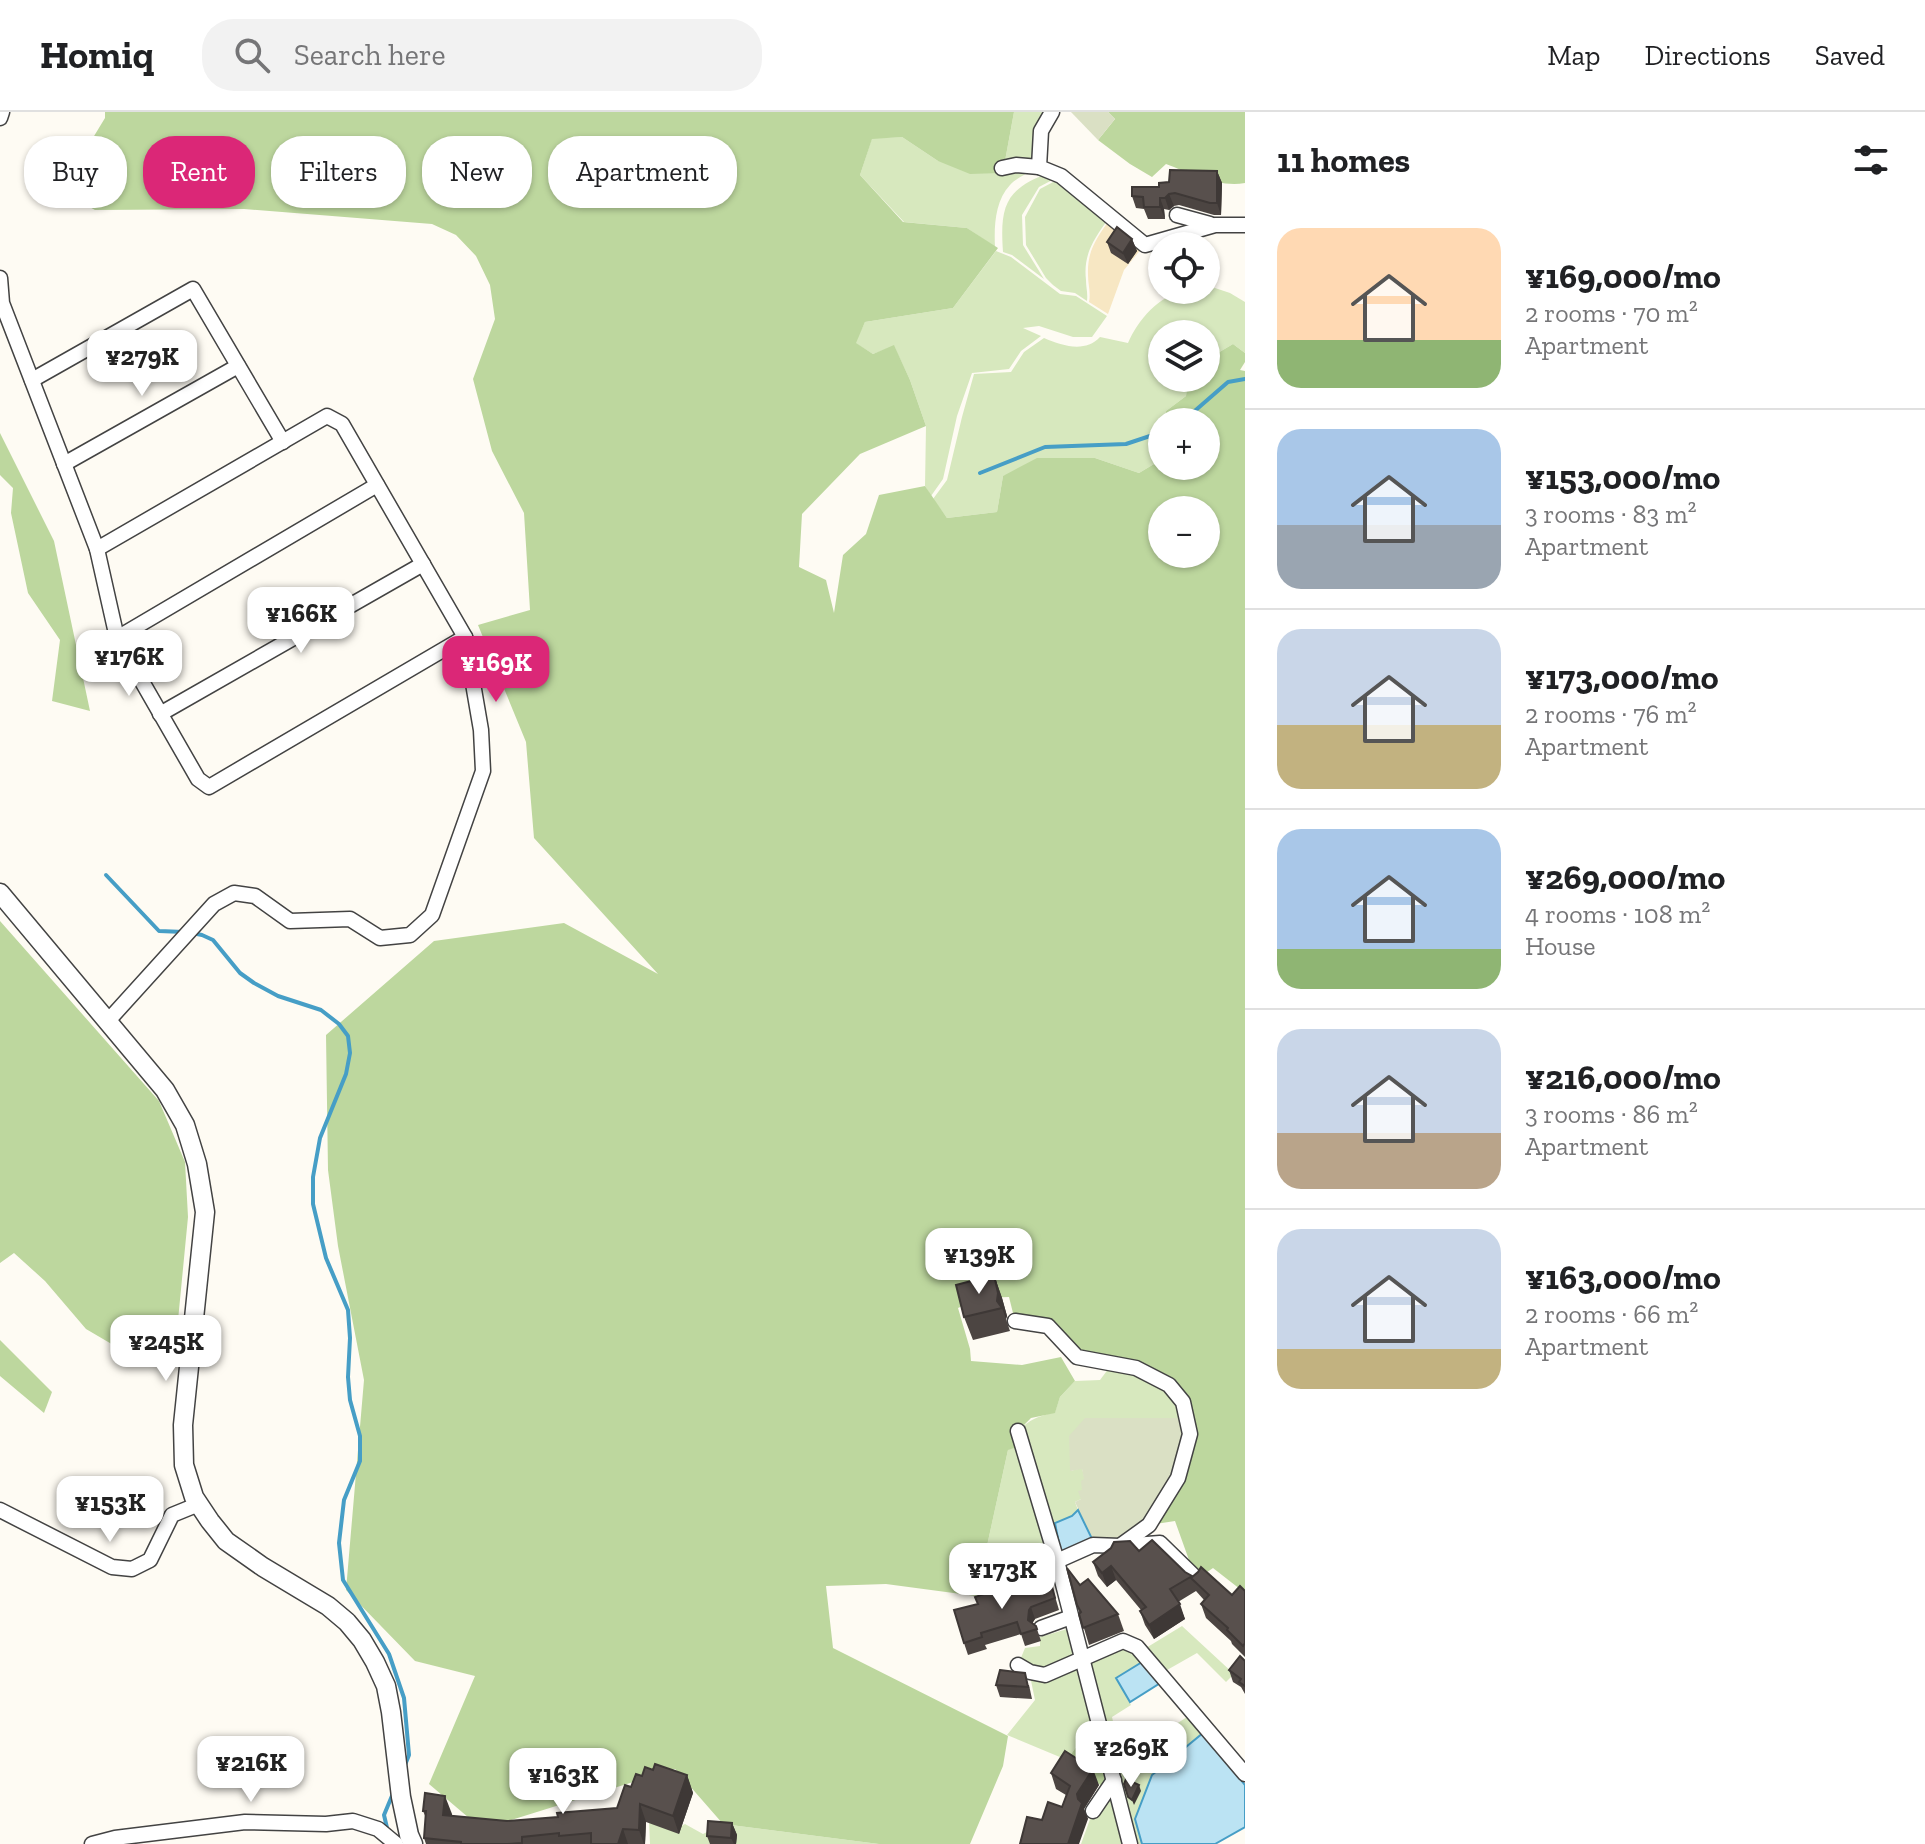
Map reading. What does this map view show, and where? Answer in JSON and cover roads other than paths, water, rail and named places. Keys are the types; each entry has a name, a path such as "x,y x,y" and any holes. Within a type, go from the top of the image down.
{"street":[{"path":"0,118 2,112"},
{"path":"1039,167 1041,131 1052,112"},
{"path":"1002,168 1016,165 1039,167 1061,176 1145,245 1215,225 1245,225"},
{"path":"1177,215 1215,225"},
{"path":"0,278 2,303 97,549 117,638 198,779 209,787 465,637"},
{"path":"32,380 193,289 283,442"},
{"path":"64,464 238,366"},
{"path":"97,549 327,416 342,424 465,637 481,730 483,771 432,915 410,935 380,938 350,919 290,921 255,896 234,893 214,904 107,1022"},
{"path":"117,638 377,485"},
{"path":"160,714 423,564"},
{"path":"0,893 165,1090 185,1125 197,1164 205,1212 183,1425 184,1465 194,1497 226,1541 328,1606 347,1622 375,1662 386,1686 391,1712 406,1842"},
{"path":"1015,1321 1048,1326 1077,1357 1136,1368 1169,1385 1183,1402 1190,1434 1178,1478 1149,1525 1120,1546"},
{"path":"1018,1431 1057,1561 1130,1844"},
{"path":"0,1510 112,1567 132,1569 150,1560 172,1515 199,1504"},
{"path":"1057,1561 1093,1545 1160,1543 1197,1579"},
{"path":"1041,1628 1071,1617"},
{"path":"1018,1665 1045,1675 1123,1641 1137,1647 1245,1774"},
{"path":"1093,1811 1114,1780"},
{"path":"92,1844 115,1838 245,1822 326,1824 353,1821 406,1842"}],"water":[{"path":"1078,1510 1095,1545 1062,1559 1055,1523"},
{"path":"1147,1659 1165,1680 1130,1702 1116,1678"},
{"path":"1203,1733 1245,1785 1245,1827 1215,1844 1142,1844 1135,1819 1152,1775"}],"waterway":[{"path":"1198,408 1228,382 1245,379"},
{"path":"980,473 1045,447 1126,444 1148,437"},
{"path":"106,875 159,931 184,932"},
{"path":"192,933 213,940 240,973 254,983 278,996 321,1010 339,1024 348,1036 350,1053 346,1074 320,1138 313,1177 313,1204 326,1258 348,1310 350,1400 360,1436 360,1461 344,1500 339,1543 343,1580 389,1654 404,1698 409,1755 405,1765"},
{"path":"388,1832 384,1815 394,1791"}]}
